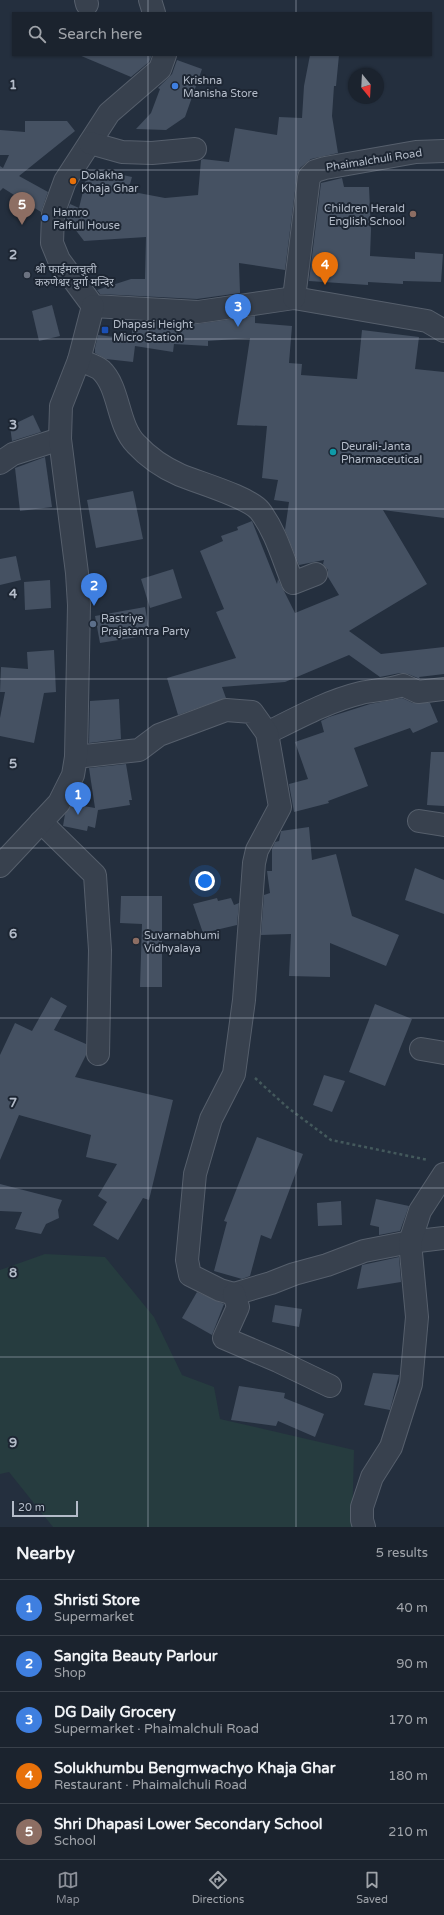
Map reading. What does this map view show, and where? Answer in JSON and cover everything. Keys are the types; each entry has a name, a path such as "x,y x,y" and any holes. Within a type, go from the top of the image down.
{"street":[{"path":"150,0 154,12"},
{"path":"93,306 59,260 52,243 53,214 64,181 90,144 109,113 160,69 165,56"},
{"path":"90,144 122,152 152,153 195,149"},
{"name":"Phaimalchuli Road","path":"294,298 309,177 315,171 416,152 444,152"},
{"path":"93,306 198,312 294,298 427,321 444,331"},
{"path":"3,860 59,803 73,775 76,757 77,573 60,439 61,406 79,360 93,306"},
{"path":"79,360 101,370 110,384 125,426 135,443 153,459 179,475 243,500 259,510 272,530 293,583 316,574"},
{"path":"0,463 13,454 60,439"},
{"path":"267,733 311,711 361,693 388,690 403,685 418,692 444,689"},
{"path":"76,757 139,750 159,735 226,710 252,712 267,733 280,806 257,850 254,863 244,1000 234,1074 211,1120 195,1174 187,1260 190,1275 220,1290 234,1294 271,1283 294,1274 327,1265 364,1251 410,1242 444,1238"},
{"path":"419,821 444,825"},
{"path":"41,822 95,875 100,950 98,1054"},
{"path":"421,1049 444,1053"},
{"path":"364,1527 362,1520 362,1507 372,1477 391,1447 411,1384 417,1317 410,1242 437,1167"},
{"path":"234,1294 238,1307 224,1338 278,1361 330,1386"}],"path":[{"path":"234,1074 249,1074 260,1081 288,1107 332,1140 437,1167"}],"green space":[{"path":"45,1254 105,1257 154,1317 182,1375 214,1387 220,1419 354,1450 352,1527 53,1527 9,1472 0,1474 0,1270"}],"building":[{"path":"81,56 152,56 149,62 131,77"},
{"path":"310,56 339,56 336,86 334,86 332,116 338,153 311,159 300,168 297,175 285,270 239,263 240,293 197,299 100,294 97,290 131,279 145,279 146,237 84,241 65,216 70,204 79,208 86,179 100,170 132,177 128,191 165,198 198,195 201,160 229,162 235,128 277,135 279,117 302,118 304,86"},
{"path":"177,60 202,69 185,117 166,130 136,129 151,113 160,89 158,88 172,74"},
{"path":"25,121 67,121 75,131 19,176 48,192 41,212 3,188 0,191 0,166 3,168 9,155 0,155 0,130 25,132"},
{"path":"342,178 344,187 369,187 371,230 370,256 415,259 415,252 443,254 441,282 403,281 403,284 368,282 368,285 309,281 321,183"},
{"path":"52,305 60,336 39,341 32,311"},
{"path":"255,316 255,323 292,326 289,363 302,364 301,375 357,379 362,330 419,337 415,369 444,372 444,518 383,510 427,584 349,631 381,654 444,647 444,674 419,677 420,679 408,674 400,673 380,677 349,655 285,682 222,687 226,698 178,715 167,678 236,658 216,612 224,609 200,551 223,541 221,536 238,530 237,527 252,521 277,584 278,579 295,613 339,595 328,577 328,570 323,564 324,560 299,565 285,530 289,502 274,500 278,480 262,478 267,426 237,425 250,338 208,341 208,346 174,344 173,352 135,346 133,362 106,359 95,353 95,348 98,335 131,339 134,321 197,324"},
{"path":"33,415 41,432 12,441 10,426"},
{"path":"45,457 52,507 20,511 15,468"},
{"path":"133,491 143,539 96,548 87,500"},
{"path":"16,556 21,580 0,585 0,559"},
{"path":"173,569 182,598 150,608 141,579"},
{"path":"50,580 51,608 25,610 24,582"},
{"path":"145,607 150,635 100,643 95,616"},
{"path":"54,650 56,692 44,693 34,743 0,736 0,718 5,692 0,692 1,667 28,669 27,652"},
{"path":"402,698 413,703 430,703 438,722 413,733 410,728 354,748 368,786 328,801 329,803 294,812 289,784 308,779 295,742 324,732 321,721 329,717 370,704"},
{"path":"119,699 121,739 89,743 90,701"},
{"path":"431,752 444,752 444,806 427,805"},
{"path":"126,764 132,800 129,800 130,805 98,810 95,828 88,826 87,831 63,826 65,814 72,804 95,808 89,768"},
{"path":"309,827 312,860 336,854 352,916 399,935 386,966 330,943 330,977 289,976 291,934 261,935 264,895 270,893 267,871 272,871 272,849 275,842 279,841 281,831"},
{"path":"415,868 444,880 444,914 405,900"},
{"path":"121,896 162,896 162,987 140,987 142,924 120,923"},
{"path":"217,898 218,901 231,898 234,905 239,903 237,925 203,933 193,904"},
{"path":"51,997 67,1006 54,1030 86,1044 86,1055 75,1077 173,1100 149,1200 143,1198 118,1240 93,1225 107,1202 98,1196 117,1164 86,1157 91,1135 19,1115 0,1160 0,1055 15,1023 32,1031"},
{"path":"375,1004 412,1019 385,1086 349,1072"},
{"path":"324,1075 345,1081 332,1112 313,1105"},
{"path":"257,1137 303,1154 271,1239 261,1235 250,1276 242,1279 214,1271 227,1222 224,1221"},
{"path":"0,1184 62,1200 58,1210 59,1218 46,1224 41,1234 15,1229 22,1212 0,1211"},
{"path":"376,1199 409,1206 400,1231 379,1235 379,1227 370,1225"},
{"path":"341,1201 342,1225 318,1226 317,1203"},
{"path":"399,1257 401,1282 357,1289 362,1265"},
{"path":"197,1292 224,1304 212,1335 182,1318"},
{"path":"275,1305 302,1309 299,1327 272,1322"},
{"path":"373,1373 399,1375 390,1410 364,1405"},
{"path":"239,1386 285,1393 284,1398 324,1414 315,1437 278,1421 276,1426 231,1420"}],"place":[{"name":"Krishna Manisha Store","path":"175,86"},
{"name":"Dolakha Khaja Ghar","path":"73,181"},
{"name":"Children Herald English School","path":"413,214"},
{"name":"Hamro Falfull House","path":"45,218"},
{"name":"Shri Dhapasi Lower Secondary School","path":"22,225"},
{"name":"श्री फाईमलचुली करुणेश्वर दुर्गा मन्दिर","path":"27,275"},
{"name":"Solukhumbu Bengmwachyo Khaja Ghar","path":"325,285"},
{"name":"DG Daily Grocery","path":"238,327"},
{"name":"Dhapasi Height Micro Station","path":"105,330"},
{"name":"Deurali-Janta Pharmaceutical","path":"333,452"},
{"name":"Sangita Beauty Parlour","path":"94,606"},
{"name":"Rastriye Prajatantra Party","path":"93,624"},
{"name":"Shristi Store","path":"78,815"},
{"name":"Suvarnabhumi Vidhyalaya","path":"136,941"}]}
